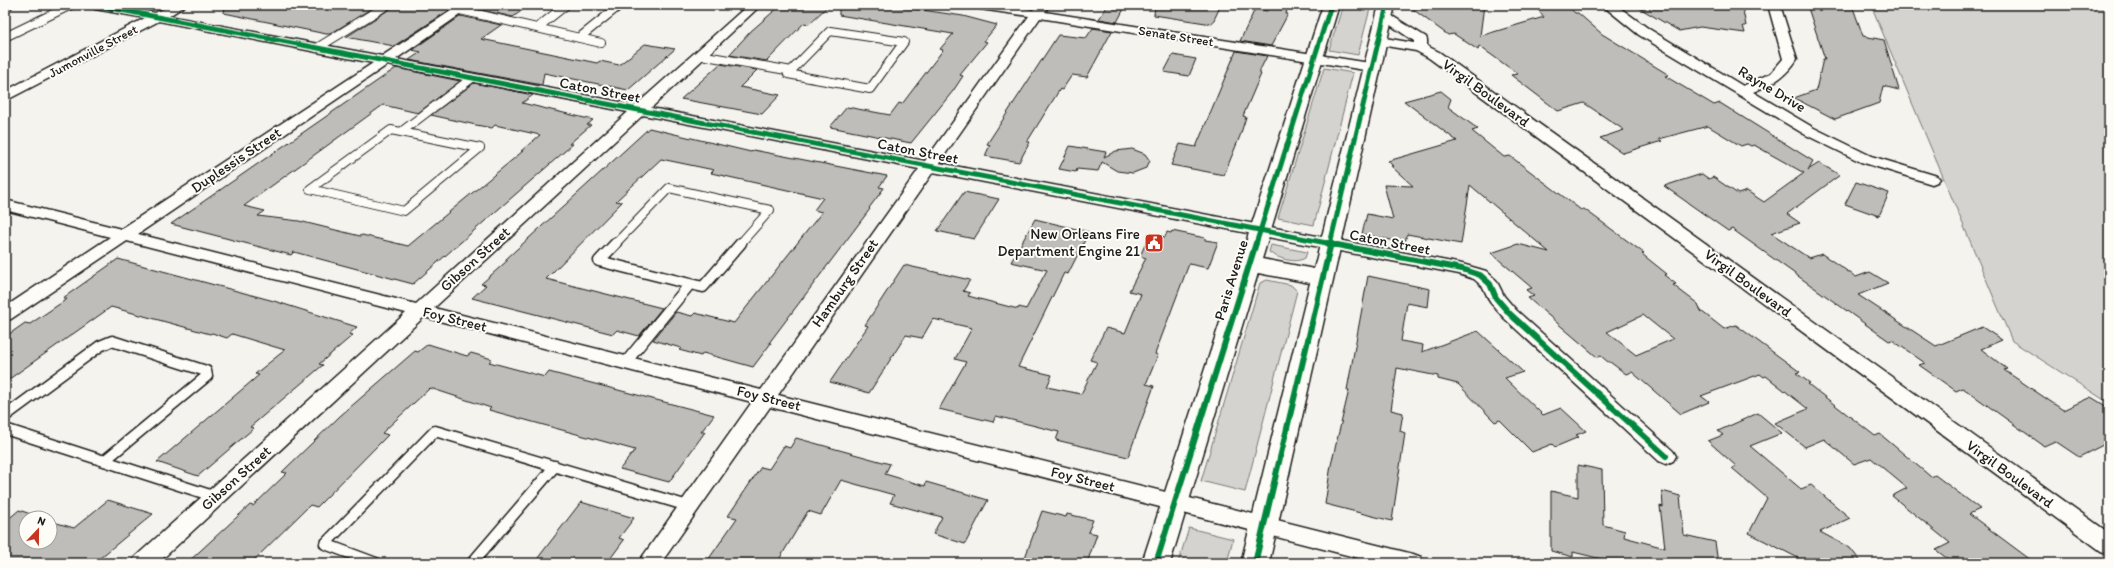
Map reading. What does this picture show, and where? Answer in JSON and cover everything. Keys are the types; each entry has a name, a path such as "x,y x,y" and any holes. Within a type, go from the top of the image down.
{"street":[{"name":"Caton Street","path":"95,5 1462,269 1480,275 1490,284 1496,298 1510,314 1666,456"},
{"name":"Jumonville Street","path":"5,97 180,5"},
{"name":"Gibson Street","path":"143,563 755,5"},
{"name":"Senate Street","path":"980,5 1040,9 1314,59 1371,67"},
{"name":"Paris Avenue","path":"1156,563 1331,5"},
{"name":"Rayne Drive","path":"1608,5 1644,32 1743,92 1839,147 1889,167 1932,179"},
{"path":"1743,92 1774,78 1785,70 1790,59 1774,5"},
{"name":"Duplessis Street","path":"5,315 464,8"},
{"name":"Hamburg Street","path":"649,563 764,397 1040,9"},
{"path":"1255,563 1371,67 1379,41 1385,10 1421,40 1420,48"},
{"name":"Virgil Boulevard","path":"1379,41 1420,48 1434,55 2109,546"},
{"path":"5,205 125,234"},
{"name":"Foy Street","path":"125,234 1413,563"},
{"path":"1250,264 1322,278"}],"lane":[{"path":"5,7 9,5"},
{"path":"5,37 71,5"},
{"path":"317,48 387,5"},
{"path":"537,28 566,5"},
{"path":"579,38 620,5"},
{"path":"464,8 537,28 601,43"},
{"path":"830,30 904,42 870,89 788,74 792,71 830,30"},
{"path":"700,55 792,71"},
{"path":"401,132 480,148 404,211 310,189 391,130 401,132 472,78"},
{"path":"668,188 770,210 703,287 690,284 599,261 668,188"},
{"path":"626,362 690,284"},
{"path":"5,416 100,346 112,341 206,371 207,376 104,461"},
{"path":"5,429 216,497"},
{"path":"376,563 325,544 435,432 556,466 688,506"},
{"path":"472,563 556,466"}],"shaded area":[{"path":"1343,5 1371,5 1358,55 1329,50"},
{"path":"1871,5 2109,5 2109,403 2012,341"},
{"path":"1324,68 1353,73 1314,225 1278,218"},
{"path":"1271,245 1307,252 1305,258 1292,261 1277,257 1269,252"},
{"path":"1267,280 1291,285 1297,291 1245,492 1201,481 1260,283"},
{"path":"1189,528 1233,539 1227,563 1178,563"}],"building":[{"path":"225,5 377,5 330,34 326,34 224,13"},
{"path":"392,5 457,5 394,46 346,37 390,9"},
{"path":"475,5 503,5 524,9 513,17 473,8"},
{"path":"781,5 829,5 809,24 804,23 767,61 729,55 751,31"},
{"path":"839,5 888,5 963,16 997,25 984,41 987,42 960,75 963,76 953,91 911,143 830,127 847,107 890,115 899,103 902,104 943,50 940,49 953,34 839,15"},
{"path":"1108,5 1126,5 1117,22 1099,19"},
{"path":"1155,5 1207,5 1220,7 1212,24 1154,15"},
{"path":"1407,5 1484,5 1480,36 1544,17 1534,5 1567,5 1602,34 1669,75 1665,76 1714,105 1720,103 1813,161 1808,170 1819,163 1840,175 1787,214 1800,223 1771,233 1809,258 1822,254 1856,277 1870,272 1888,283 1858,295 1936,346 1982,327 2002,340 1981,349 2007,369 2004,370 2063,410 2091,397 2109,408 2109,442 2079,457 2055,441 2044,446 1963,388 1956,391 1919,365 1925,363 1892,340 1889,341 1732,229 1728,231 1664,186 1702,174 1709,179 1713,177 1738,194 1747,191 1764,202 1804,173 1754,145 1751,146 1747,144 1741,146 1708,126 1659,139 1662,141 1623,153 1600,138 1624,130 1584,103 1558,111 1511,75 1518,74 1479,46 1478,50 1454,34 1448,35"},
{"path":"1634,5 1742,5 1746,26 1743,26 1745,33 1700,27 1679,31"},
{"path":"1807,5 1852,5 1863,36 1884,40 1899,90 1883,86 1879,103 1835,119 1794,98 1816,90 1823,59 1825,59"},
{"path":"1269,7 1287,10 1286,14 1288,14 1271,46 1240,41 1255,9 1267,11"},
{"path":"461,16 501,25 481,39 597,63 600,61 619,65 645,44 675,49 628,90 544,73 542,85 409,60 421,52 412,50"},
{"path":"1093,28 1112,31 1087,77 1072,75 1062,90 1060,89 1027,142 1030,142 1019,162 985,156 990,145 987,144 1058,35 1086,38"},
{"path":"1236,51 1267,56 1260,70 1261,74 1243,116 1246,117 1240,136 1224,175 1171,165 1180,144 1196,147"},
{"path":"1173,55 1196,59 1189,76 1164,72"},
{"path":"720,64 757,70 740,87 780,95 762,114 681,99"},
{"path":"396,68 460,81 418,113 383,105 244,206 265,211 258,216 299,221 408,246 523,151 521,151 540,135 495,125 492,128 431,115 474,83 533,95 522,103 593,120 587,125 591,125 569,144 573,144 413,284 294,252 291,255 171,224"},
{"path":"1441,91 1451,99 1448,107 1478,129 1472,131 1504,157 1510,156 1581,210 1584,209 1644,253 1642,254 1667,274 1664,275 1676,284 1673,285 1698,304 1701,311 1724,329 1736,325 1800,372 1796,373 1875,436 1880,434 1931,477 1935,475 1980,509 1969,514 2035,563 1953,563 1936,550 1950,543 1892,496 1907,488 1871,458 1854,464 1824,439 1805,447 1775,423 1808,409 1766,376 1764,377 1760,374 1701,396 1709,402 1681,414 1632,372 1626,374 1601,356 1597,357 1528,298 1534,296 1526,290 1532,288 1491,253 1518,244 1549,252 1470,185 1461,244 1407,234 1405,243 1362,234 1367,214 1393,219 1384,185 1413,186 1391,166 1393,166 1388,161 1457,141 1404,101","holes":["1643,315 1673,339 1636,355 1607,332"]},
{"path":"649,128 751,152 753,150 887,176 879,187 884,188 869,208 870,209 769,343 771,343 753,367 703,353 701,356 679,350 681,348 653,340 676,312 692,316 695,313 734,323 822,212 814,210 823,198 711,173 714,170 661,159 616,201 622,202 546,279 662,308 639,336 617,330 613,334 472,298 486,285 481,284 508,260 505,260"},
{"path":"1070,146 1106,152 1104,157 1116,151 1132,149 1145,154 1150,161 1146,168 1133,173 1117,171 1102,162 1098,171 1077,169 1076,172 1059,169"},
{"path":"1856,182 1889,193 1879,216 1845,204"},
{"path":"964,192 999,199 974,239 937,231"},
{"path":"1035,219 1089,232 1068,274 1064,273 1018,367 1052,375 1047,387 1081,394 1097,362 1090,360 1106,328 1125,333 1141,294 1129,291 1146,258 1140,256 1150,234 1165,237 1167,232 1171,233 1172,231 1218,242 1208,268 1189,264 1155,354 1158,355 1146,384 1154,386 1128,457 1056,440 1059,432 996,416 993,422 939,409 966,362 955,359 972,328 933,319 922,338 906,335 869,393 830,382 868,326 865,325 904,265 970,280 963,291 970,293 968,296 1018,309 1019,307 1026,309 1047,270 1011,262"},
{"path":"118,259 274,301 357,327 349,334 353,335 319,364 323,365 250,427 254,428 198,476 157,462 259,375 255,374 285,350 232,334 227,338 111,307 5,382 5,337 25,323 30,324 67,299 63,298"},
{"path":"1368,276 1430,289 1428,307 1407,303 1401,341 1423,345 1422,352 1478,331 1523,372 1505,378 1543,415 1561,408 1586,431 1576,435 1579,437 1555,447 1552,444 1532,452 1500,420 1495,422 1458,384 1438,379 1438,376 1397,368 1391,410 1403,413 1400,431 1405,433 1392,521 1325,504 1331,465 1349,390 1347,390"},
{"path":"428,344 467,356 471,353 492,359 489,362 545,377 549,372 714,415 701,432 705,432 669,482 620,469 635,450 489,410 491,408 430,388 382,433 388,435 317,507 310,505 251,563 187,563 250,505 253,506 287,473 282,472 340,416 415,351 418,352"},
{"path":"1758,413 1782,433 1750,446 1801,489 1811,485 1850,518 1820,532 1850,548 1862,563 1808,563 1749,533 1767,498 1732,468 1736,466 1708,441 1723,435 1718,431"},
{"path":"796,438 890,464 885,474 925,486 926,482 988,500 965,544 933,534 942,517 890,503 894,495 841,480 821,515 808,511 777,563 706,563 737,518 728,516 761,467 769,469 784,446 790,448"},
{"path":"1578,465 1602,470 1603,525 1625,531 1624,537 1665,548 1660,506 1663,507 1662,491 1680,496 1684,535 1715,542 1718,563 1618,563 1573,552 1573,557 1551,551 1551,491 1578,497"},
{"path":"108,500 153,514 94,563 5,563 5,522 18,511 18,550 58,550 58,523 74,528"},
{"path":"581,502 634,518 619,538 624,540 610,559 605,558 601,563 534,563"},
{"path":"1042,511 1066,517 1067,514 1093,520 1088,532 1097,534 1087,563 1023,563"}],"cycle path":[{"path":"95,5 1462,269 1480,275 1490,284 1496,298 1510,314 1666,456"},
{"path":"1156,563 1331,5"},
{"path":"1255,563 1387,5"}],"place":[{"name":"New Orleans Fire Department Engine 21","path":"1154,243"}]}
